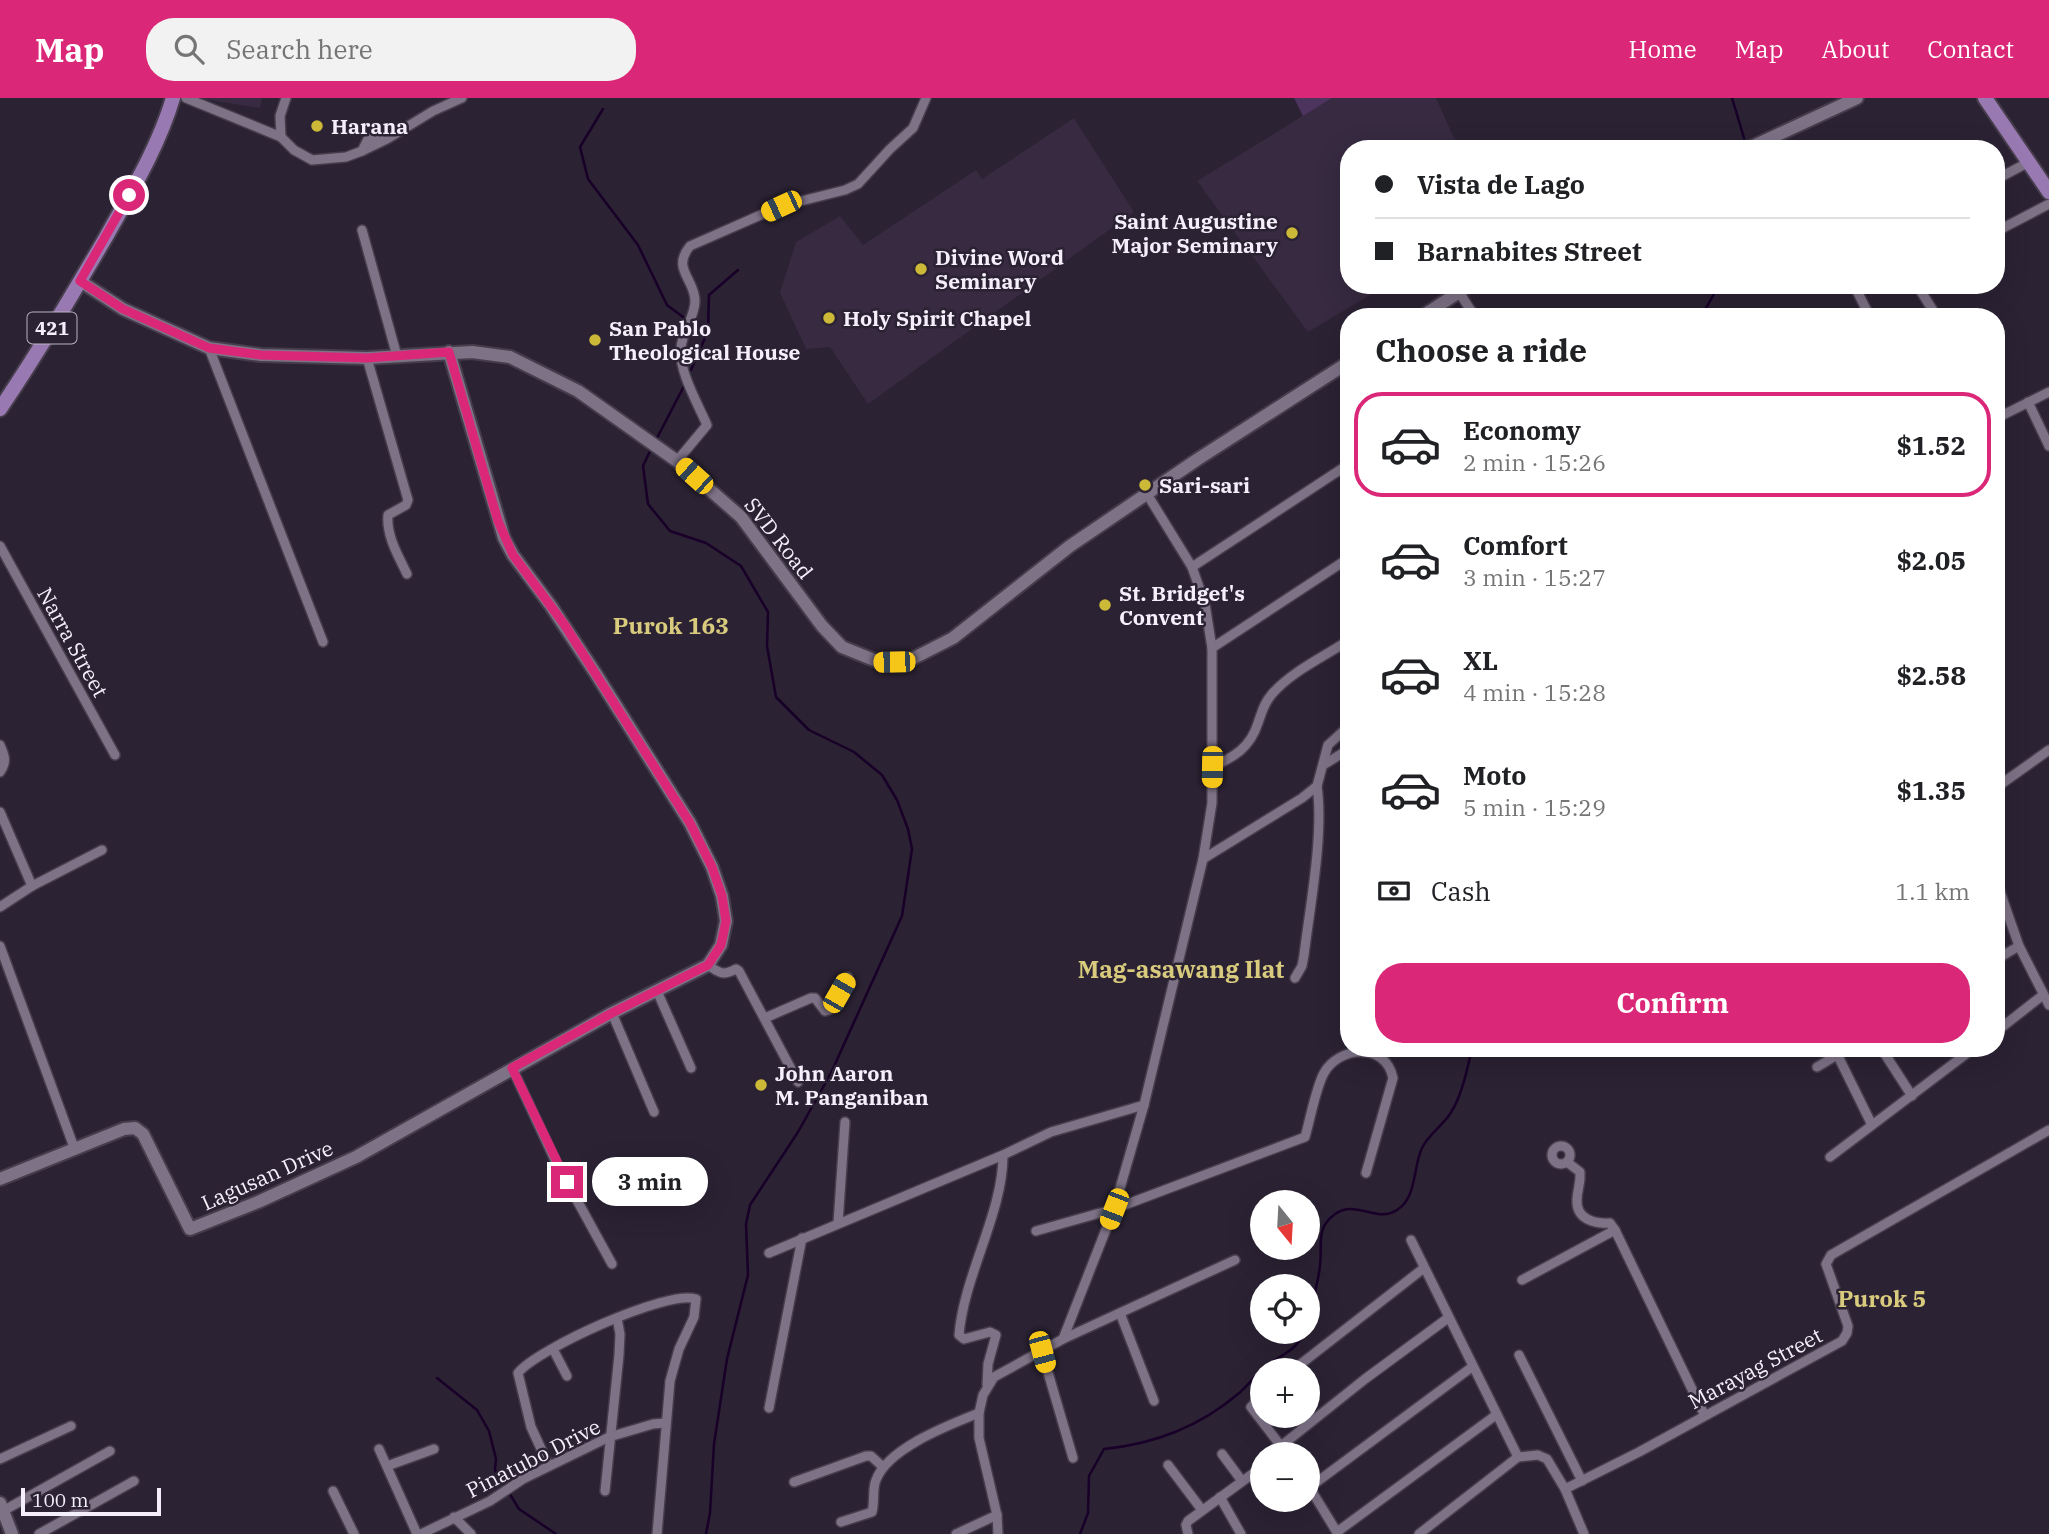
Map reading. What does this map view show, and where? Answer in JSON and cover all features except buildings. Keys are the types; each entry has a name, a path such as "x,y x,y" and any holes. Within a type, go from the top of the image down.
{"main road":[{"name":"421","path":"0,410 80,281 150,157 173,98"},
{"path":"1766,140 1857,98"},
{"path":"1985,98 2049,192"},
{"name":"SVD Road","path":"80,281 123,309 209,348 261,355 367,358 484,352 510,357 578,391 677,461 741,517 822,626 842,648 879,662 908,662 953,638 1069,546 1340,368"},
{"path":"1434,308 1457,294"},
{"path":"449,352 498,521 513,555 596,674 690,823 712,867 722,896 726,921 721,945 708,965 612,1013 512,1068"},
{"name":"Lagusan Drive","path":"0,1180 124,1129 135,1128 143,1134 190,1228 258,1202 356,1157 512,1068"},
{"path":"2,1507 12,1534"}],"street":[{"path":"186,98 281,137 312,160 346,157 362,151 461,98"},
{"path":"281,137 280,116 286,98"},
{"path":"677,461 707,425 681,358 681,347 695,306 695,297 682,265 682,256 690,246 781,206 845,190 858,184 912,128 926,98"},
{"path":"2005,175 2029,162"},
{"path":"2005,227 2049,204"},
{"path":"362,230 397,356"},
{"path":"209,348 323,642"},
{"path":"367,358 408,500 406,505 388,515 387,521 395,549 407,574"},
{"path":"2005,414 2049,392"},
{"path":"2028,402 2049,446"},
{"path":"1192,567 1340,470"},
{"path":"1063,1339 1114,1209 1144,1105 1203,859 1212,803 1212,648 1205,604 1192,567 1147,494"},
{"name":"Narra Street","path":"0,546 115,755"},
{"path":"1212,648 1340,564"},
{"path":"1212,767 1236,756 1247,747 1265,702 1274,692 1340,646"},
{"path":"1295,978 1302,966 1304,955 1316,853 1319,802 1317,786 1328,745 1340,734"},
{"path":"0,745 5,755 5,764 0,772"},
{"path":"2005,781 2049,750"},
{"path":"1325,764 1340,755"},
{"path":"1203,859 1317,786"},
{"path":"0,812 32,886"},
{"path":"0,907 32,886 102,850"},
{"path":"2005,906 2019,946 2049,1005"},
{"path":"0,946 75,1150"},
{"path":"2005,954 2019,946"},
{"path":"708,965 725,975 736,969 739,971 798,1082"},
{"path":"765,1018 811,998 815,998 825,1011 829,1010 848,977"},
{"path":"657,991 691,1068"},
{"path":"2005,1025 2043,995"},
{"path":"612,1013 654,1112"},
{"path":"1037,1231 1114,1209 1305,1137 1324,1071 1344,1057"},
{"path":"1366,1173 1393,1078 1391,1068 1380,1057"},
{"path":"1817,1067 1834,1057"},
{"path":"1839,1057 1872,1125"},
{"path":"1887,1057 1912,1096"},
{"path":"1829,1157 1962,1057"},
{"path":"512,1068 556,1162 612,1264"},
{"path":"769,1253 1052,1132 1144,1105"},
{"path":"838,1223 845,1122"},
{"name":"Marayag Street","path":"1565,1489 1842,1341 1847,1334 1847,1326 1828,1275 1826,1264 1831,1255 2049,1130"},
{"path":"998,1534 997,1515 979,1438 979,1413 996,1335 990,1332 964,1339 959,1335 973,1268 991,1217 1003,1167 1003,1155"},
{"path":"1567,1162 1580,1172 1581,1186 1576,1201 1582,1215 1589,1222 1609,1223 1615,1230 1704,1414"},
{"path":"1522,1280 1615,1230"},
{"path":"768,1408 802,1238"},
{"path":"1411,1241 1518,1457"},
{"path":"987,1385 1000,1372 1063,1339 1235,1260"},
{"path":"1308,1358 1424,1268"},
{"path":"549,1466 531,1427 518,1373 540,1355 617,1318 674,1300 690,1297 696,1299 694,1317 673,1365 665,1423 657,1534"},
{"path":"1120,1313 1154,1401"},
{"path":"605,1491 619,1355 620,1334 617,1318"},
{"path":"1293,1442 1365,1379 1448,1318"},
{"path":"553,1349 568,1376"},
{"path":"1042,1352 1073,1458"},
{"path":"1519,1354 1582,1481"},
{"path":"1320,1477 1472,1367"},
{"path":"841,1522 872,1512 875,1481 883,1467 929,1435 979,1413"},
{"path":"1320,1503 1338,1533 1496,1415"},
{"name":"Pinatubo Drive","path":"419,1534 490,1501 523,1479 609,1437 665,1423"},
{"path":"0,1459 71,1426"},
{"path":"379,1449 419,1534"},
{"path":"387,1466 434,1449"},
{"path":"2,1507 110,1451"},
{"path":"1222,1454 1242,1481"},
{"path":"1419,1534 1518,1457 1538,1455 1547,1459 1565,1489 1584,1534"},
{"path":"794,1482 866,1456 871,1456 883,1467"},
{"path":"1168,1465 1202,1510"},
{"path":"1188,1534 1188,1521 1250,1475"},
{"path":"39,1534 134,1481"},
{"path":"333,1491 354,1534"},
{"path":"1220,1497 1241,1534"},
{"path":"956,1534 997,1515"},
{"path":"454,1517 471,1534"}],"shaded area":[{"path":"196,98 262,98 260,108"},
{"path":"1294,98 1332,98 1303,116"},
{"name":"Saint Augustine Major Seminary","path":"1332,98 1436,98 1455,140 1340,140 1340,294 1372,294 1348,308 1340,308 1340,313 1308,332 1197,181"},
{"name":"Divine Word Seminary","path":"1074,118 1134,212 868,404 830,347 806,349 780,293 796,242 840,216 863,245 976,170 982,179"}],"waterway":[{"path":"1732,98 1744,138"},
{"path":"603,109 580,147 588,179 638,245 667,305 683,317"},
{"path":"691,370 708,331 709,295 738,270"},
{"path":"1706,308 1714,294"},
{"path":"697,324 708,331"},
{"path":"656,440 685,384"},
{"path":"651,449 643,466 648,504 670,531 706,543 741,566 768,612 767,646 776,697 809,730 854,752 882,775 897,800 912,849 902,916 831,1073 798,1132 750,1205 746,1224 748,1275 727,1359 714,1444 710,1513 706,1534"},
{"path":"1319,1274 1321,1238 1326,1223 1334,1215 1350,1209 1391,1213 1406,1202 1422,1148 1450,1114 1458,1099 1470,1057"},
{"path":"1080,1534 1088,1513 1089,1476 1104,1449 1141,1443 1192,1425 1223,1406 1265,1367 1296,1344"},
{"path":"437,1378 477,1410 489,1431 496,1459 495,1470 519,1509 556,1534"}],"place":[{"name":"Harana","path":"317,126"},
{"name":"Saint Augustine Major Seminary","path":"1292,233"},
{"name":"Divine Word Seminary","path":"921,269"},
{"name":"Holy Spirit Chapel","path":"829,318"},
{"name":"San Pablo Theological House","path":"595,340"},
{"name":"Sari-sari","path":"1145,485"},
{"name":"St. Bridget's Convent","path":"1105,605"},
{"name":"John Aaron M. Panganiban","path":"761,1085"}],"district":[{"name":"Purok 163","path":"671,625"},
{"name":"Mag-asawang Ilat","path":"1181,969"},
{"name":"Purok 5","path":"1882,1298"}],"route":[{"path":"129,195 80,281 123,309 209,348 261,355 367,358 449,352 504,538 596,674 690,823 712,867 722,896 726,921 721,945 708,965 612,1013 512,1068 567,1182"}]}
